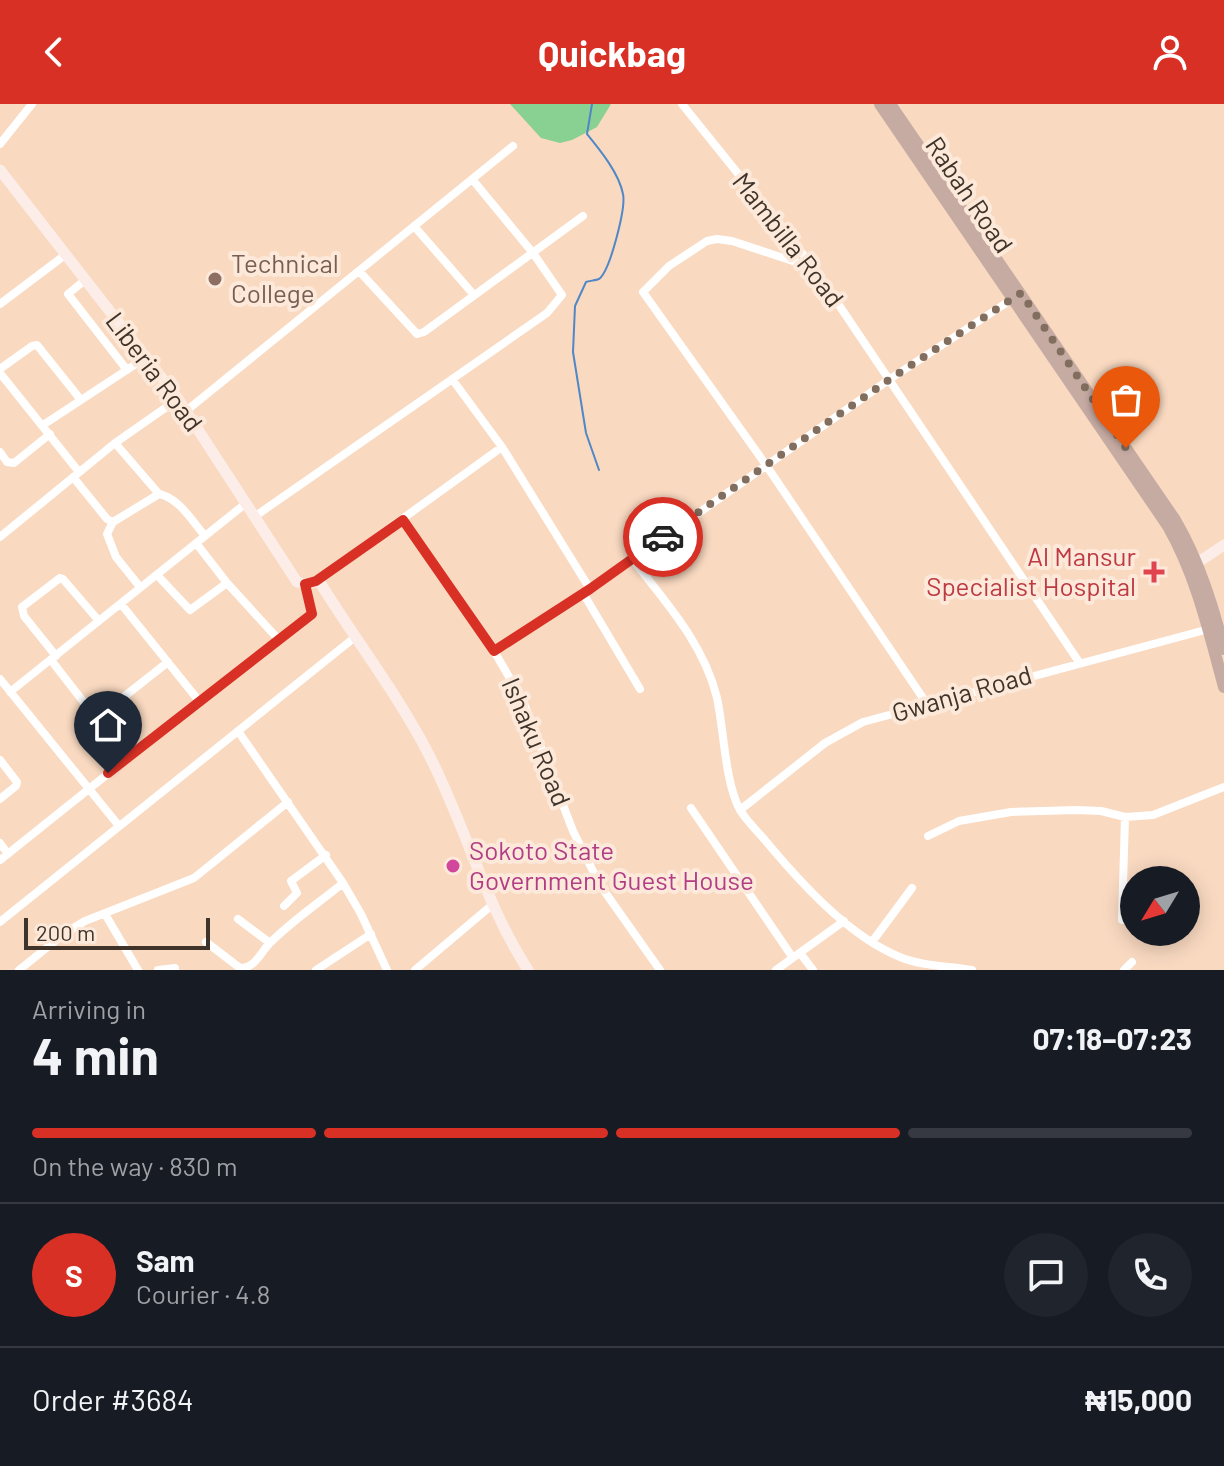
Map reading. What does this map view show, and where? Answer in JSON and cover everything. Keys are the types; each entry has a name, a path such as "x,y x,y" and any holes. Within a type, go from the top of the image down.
{"main road":[{"name":"Rabah Road","path":"884,105 1175,520 1197,563 1224,649"},
{"name":"Rabah Road","path":"1017,296 1168,526 1190,568 1224,687"}],"street":[{"path":"0,144 32,104"},
{"name":"Mambilla Road","path":"682,104 814,268 1079,662"},
{"path":"186,411 513,146"},
{"name":"Liberia Road","path":"0,170 178,399 254,517 306,582"},
{"path":"254,517 547,313 562,295 533,253 472,179"},
{"path":"359,271 417,334 424,332 583,216"},
{"path":"414,226 474,295"},
{"path":"814,268 717,239 707,241 669,266 643,292 766,465 927,704"},
{"path":"2,300 65,255"},
{"path":"85,280 68,294 127,370"},
{"path":"494,651 587,591 890,379 1017,296"},
{"path":"81,400 37,345 0,373 50,434 107,519 113,522"},
{"path":"43,425 145,358"},
{"path":"452,379 502,447 587,591 640,689"},
{"path":"0,537 115,443 178,399"},
{"path":"0,452 7,462 14,463 50,434"},
{"path":"115,443 159,494 169,496 205,536"},
{"path":"306,582 403,520 502,447"},
{"path":"140,587 110,548 107,534 113,522 159,494"},
{"path":"10,692 245,504"},
{"name":"Ishaku Road","path":"403,520 494,651 534,726 573,831 600,885 660,970"},
{"path":"196,543 227,583 279,640"},
{"path":"1197,563 1224,545"},
{"path":"632,559 672,610 700,653 716,695 731,780 740,810 789,869 844,921 872,942 902,958 972,970"},
{"path":"157,575 190,610 227,583"},
{"path":"99,621 70,583 60,578 22,607 53,658 127,758"},
{"path":"306,582 354,638 427,751 450,799 492,905 528,970"},
{"path":"0,860 312,614 306,582"},
{"path":"121,604 199,701"},
{"name":"Gwanja Road","path":"740,810 825,743 863,722 1209,629"},
{"path":"0,922 354,638"},
{"path":"97,718 168,662"},
{"path":"0,679 119,826"},
{"path":"238,731 326,855 371,934 387,970"},
{"path":"0,760 17,782 0,799"},
{"path":"928,836 959,821 1011,812 1076,810 1101,811 1125,817 1153,815 1224,787"},
{"path":"19,970 85,921 194,878 288,802"},
{"path":"691,808 796,955 813,970"},
{"path":"1124,866 1125,817"},
{"path":"0,843 8,854"},
{"path":"284,906 296,897 291,881 326,855"},
{"path":"206,942 240,968 246,968 270,943 343,883"},
{"path":"872,942 912,888"},
{"path":"415,970 492,905"},
{"path":"105,914 138,970"},
{"path":"238,919 270,943"},
{"path":"776,970 844,921"},
{"path":"316,970 371,934"},
{"path":"1124,970 1132,962"},
{"path":"158,970 175,968"}],"green space":[{"path":"510,104 611,104 597,127 560,143 541,138"}],"waterway":[{"path":"592,104 587,134 613,170 623,194 622,212 608,264 599,279 586,282 575,306 573,352 586,433 599,470"}],"way so far":[{"path":"663,537 890,379 1021,293 1126,448"}],"place":[{"name":"Technical College","path":"215,279"},
{"name":"Al Mansur Specialist Hospital","path":"1154,572"},
{"name":"Sokoto State Government Guest House","path":"453,866"}],"route":[{"path":"108,773 312,614 305,584 316,581 403,520 494,651 663,537"}]}
